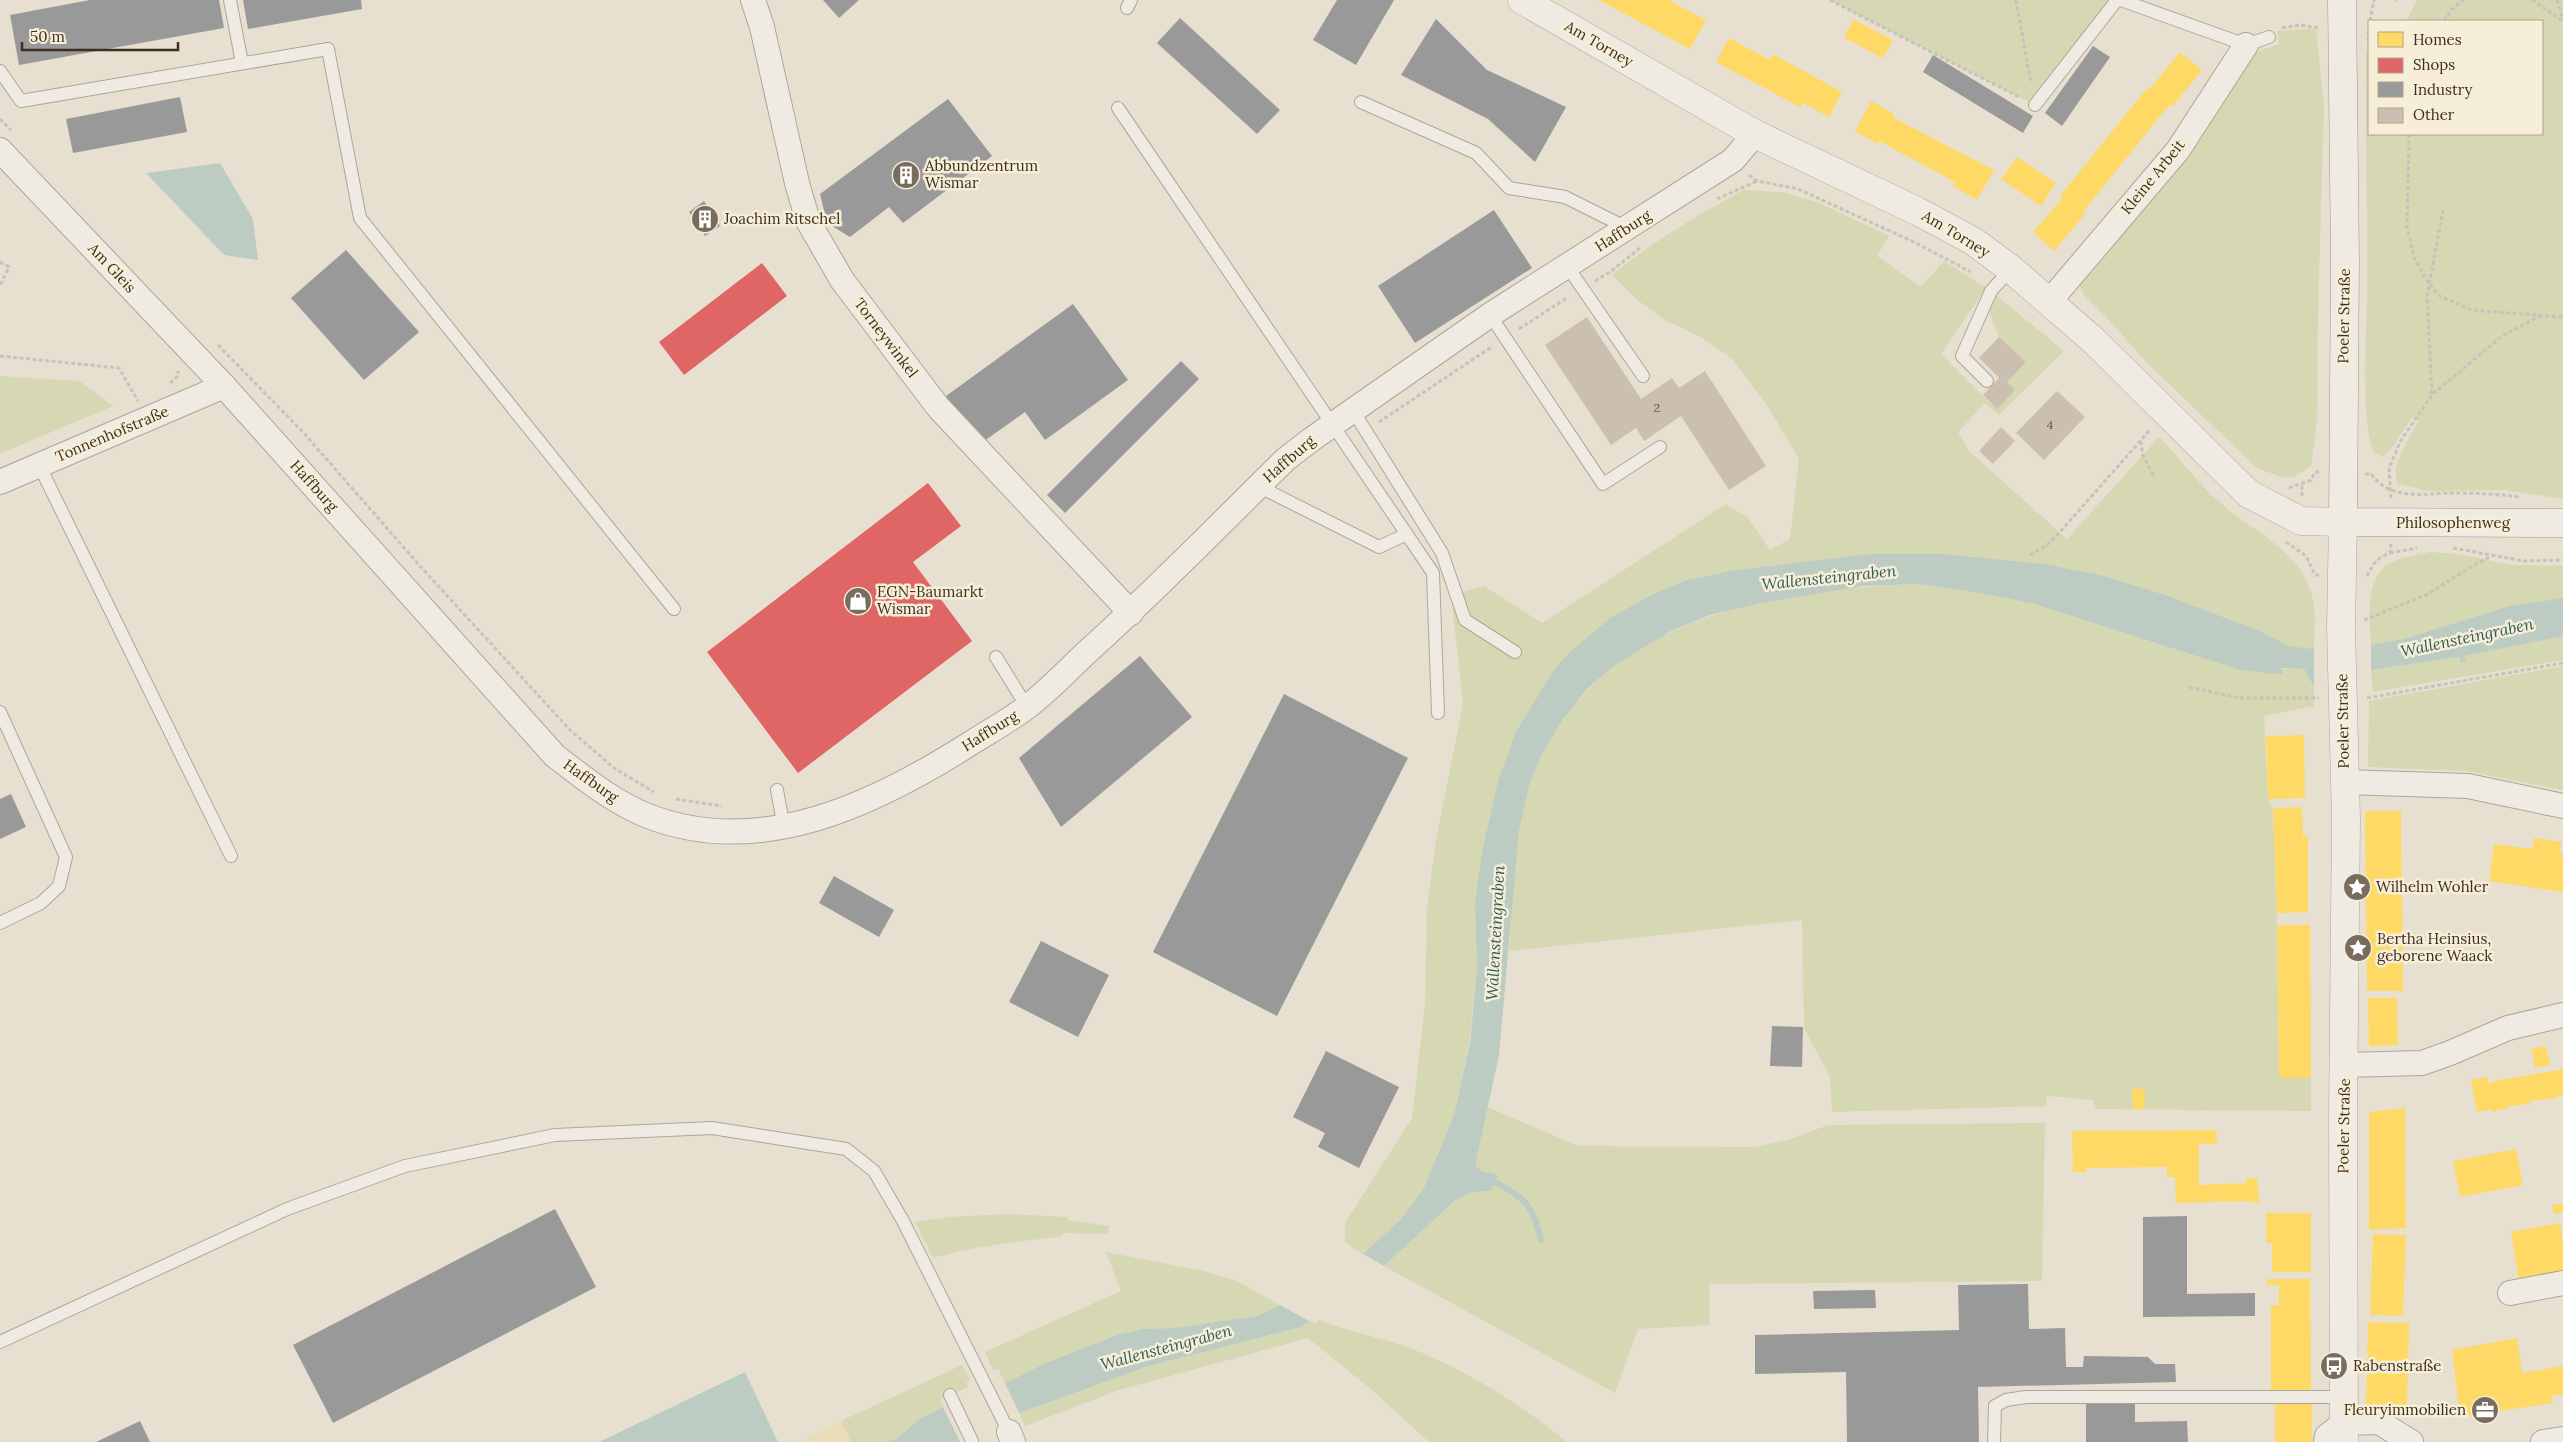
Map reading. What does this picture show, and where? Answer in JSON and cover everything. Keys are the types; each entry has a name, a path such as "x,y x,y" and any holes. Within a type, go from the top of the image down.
{"street":[{"name":"Torneywinkel","path":"753,0 762,27 797,183 808,221 842,280 938,407 1131,613"},
{"name":"Am Torney","path":"1522,0 1755,134 1925,215 1974,241 2011,269 2094,340 2249,494 2301,522 2343,522"},
{"name":"Poeler Straße","path":"2340,1426 2345,1065 2343,694 2352,624 2343,522 2345,250 2342,0"},
{"name":"Kleine Arbeit","path":"2049,302 2178,150 2246,45"},
{"name":"Haffburg","path":"224,386 555,756 601,792 648,816 688,826 735,832 784,828 830,816 931,768 1027,707 1131,613 1286,459 1332,423 1490,315 1733,160 1755,134"},
{"name":"Am Gleis","path":"0,150 224,386"},
{"name":"Tonnenhofstraße","path":"0,482 224,386"},
{"name":"Philosophenweg","path":"2343,522 2563,524"},
{"path":"2344,782 2468,786 2563,806"},
{"path":"2345,1065 2422,1063 2450,1054 2508,1028 2563,1015"},
{"path":"2510,1293 2563,1283"},
{"path":"2340,1426 2379,1422 2404,1441"},
{"path":"2543,1442 2563,1439"}],"lane":[{"path":"230,0 242,63"},
{"path":"2034,105 2119,0 2246,45 2269,36"},
{"path":"0,71 22,100 328,49 360,218 674,609"},
{"path":"1360,102 1476,154 1509,188 1565,197 1627,228"},
{"path":"1118,108 1433,573 1438,714"},
{"path":"1567,266 1643,376"},
{"path":"1987,381 1962,356 1993,289 2011,269"},
{"path":"1490,315 1603,484 1660,447"},
{"path":"1352,409 1442,552 1465,620 1515,652"},
{"path":"39,465 231,856"},
{"path":"1258,486 1379,547 1407,534"},
{"path":"996,657 1027,707"},
{"path":"0,712 66,858 59,886 41,903 0,923"},
{"path":"777,790 784,828"},
{"path":"0,1342 286,1209 405,1166 554,1135 712,1128 846,1149 874,1171 911,1238 1011,1437"},
{"path":"950,1395 972,1441"},
{"path":"1994,1442 1995,1406 2006,1400 2026,1397 2340,1426"}],"path":[{"path":"1830,0 2034,105"},
{"path":"2016,0 2034,105"},
{"path":"2370,20 2374,0"},
{"path":"2445,20 2452,9 2464,0"},
{"path":"2532,0 2563,21"},
{"path":"2557,0 2563,21"},
{"path":"2269,36 2277,29 2287,26 2323,29"},
{"path":"2409,135 2407,226 2414,258 2429,284 2441,297 2472,310 2540,316 2563,316"},
{"path":"1733,160 1757,181 1798,189 1816,197 1970,270 1993,289"},
{"path":"1712,202 1729,192 1757,181"},
{"path":"2432,395 2427,315 2429,284 2443,210"},
{"path":"1366,431 1582,288 1610,272 1647,242"},
{"path":"0,262 9,267 0,286"},
{"path":"2390,489 2389,468 2400,442 2432,395 2502,336 2540,316"},
{"path":"216,342 302,431 420,566 570,730 614,768 660,796"},
{"path":"0,356 119,368 140,405 147,400"},
{"path":"168,385 178,376 178,368"},
{"path":"2030,555 2047,545 2059,533 2154,426"},
{"path":"2141,441 2143,456 2155,478"},
{"path":"2283,486 2290,488 2302,484 2311,480 2315,472 2343,472 2371,474 2378,483 2390,489 2415,496 2451,493 2528,498"},
{"path":"2390,553 2391,523"},
{"path":"2367,577 2374,562 2380,557 2390,553 2424,547"},
{"path":"2448,548 2524,561 2563,560"},
{"path":"2352,624 2384,614 2428,594 2492,556"},
{"path":"2189,687 2239,698 2343,694 2563,663"},
{"path":"670,798 728,807"}],"green space":[{"path":"1830,0 2117,0 2035,105"},
{"path":"2417,0 2563,0 2563,499 2506,490 2429,491 2398,484 2396,470 2398,461 2419,421 2413,416 2391,449 2383,457 2373,452 2369,436 2365,396 2367,312 2366,55 2368,48 2368,135 2543,135 2543,20 2407,20"},
{"path":"2316,28 2324,105 2317,423 2311,466 2294,477 2284,478 2257,468 2147,363 2084,295 2076,278 2126,230 2185,159 2205,131 2248,55 2279,44 2277,31"},
{"path":"1743,190 1781,192 1817,202 1889,236 1877,256 1921,287 1944,261 1986,288 1941,354 1996,409 2015,390 2007,382 2026,362 1999,337 1988,308 1996,295 2064,351 1999,415 1985,403 1958,432 1969,451 2067,539 2159,437 2209,493 2293,560 2303,575 2311,593 2315,614 2314,649 2289,646 2262,632 2104,576 2044,564 1944,554 1869,554 1735,570 1687,580 1659,591 1613,616 1555,668 1482,852 1475,902 1477,971 1469,1043 1454,1115 1423,1190 1399,1221 1363,1254 1345,1242 1345,1223 1412,1118 1425,1003 1427,908 1435,846 1463,703 1451,595 1484,586 1542,623 1726,504 1748,518 1770,550 1790,539 1799,459 1767,405 1731,358 1702,338 1665,320 1636,299 1612,275 1659,240"},
{"path":"0,376 79,381 113,406 0,454"},
{"path":"2430,552 2458,554 2512,565 2563,566 2563,598 2509,606 2404,639 2371,645 2371,599 2377,577 2383,568 2392,562"},
{"path":"1919,584 2031,603 2240,670 2304,669 2314,687 2314,706 2264,716 2268,799 2273,808 2279,1077 2311,1078 2311,1111 2096,1109 2093,1100 2047,1096 2046,1106 1832,1112 1830,1077 1804,1028 1802,920 1509,951 1517,847 1531,779 1553,735 1585,693 1623,660 1667,634 1715,615 1765,601 1817,592"},
{"path":"2563,636 2563,660 2373,692 2371,670 2459,657 2460,663 2464,656"},
{"path":"2563,666 2563,790 2467,771 2368,767 2369,701"},
{"path":"1487,1107 1579,1146 1754,1147 1788,1140 1828,1125 2045,1123 2042,1281 1709,1284 1710,1325 1638,1329 1615,1393 1384,1266 1452,1203 1464,1195 1480,1190 1498,1175 1482,1171 1475,1166"},
{"path":"1008,1214 1068,1217 1068,1220 1109,1226 1108,1234 1064,1233 1060,1237 996,1244 933,1258 915,1222 949,1217"},
{"path":"1106,1252 1204,1271 1237,1281 1280,1305 1257,1316 1174,1328 1143,1329 1117,1335 1046,1363 1005,1383 998,1369 993,1370 985,1352 1121,1291"},
{"path":"1319,1320 1410,1348 1451,1366 1512,1402 1567,1442 1429,1442 1372,1390 1308,1338 1119,1390 1025,1426 1019,1413 1149,1366 1301,1327 1309,1321 1316,1323"},
{"path":"962,1365 970,1380 966,1383 968,1387 940,1400 943,1407 920,1419 896,1439 885,1442 851,1442 841,1421"}],"sand":[{"path":"841,1421 851,1442 798,1442"}],"water":[{"path":"220,163 253,219 258,260 224,255 146,173"},
{"name":"Wallensteingraben","path":"1869,554 1944,554 2044,564 2104,576 2165,595 2262,632 2289,646 2314,649 2314,687 2304,669 2282,668 2282,674 2240,670 2031,603 1919,584 1863,586 1765,602 1710,615 1671,631 1613,667 1588,688 1563,719 1540,758 1529,786 1519,830 1499,1055 1475,1166 1482,1171 1498,1175 1491,1191 1471,1193 1452,1203 1384,1266 1363,1254 1400,1220 1423,1190 1454,1115 1470,1042 1477,971 1475,902 1482,852 1499,778 1516,732 1555,668 1572,650 1613,616 1659,591 1687,580 1735,570"},
{"name":"Wallensteingraben","path":"2563,598 2563,636 2464,656 2466,662 2461,663 2459,657 2371,670 2371,645 2404,639 2509,606"},
{"name":"Wallensteingraben","path":"1280,1305 1309,1321 1301,1327 1149,1366 1019,1413 1005,1383 1046,1363 1117,1335 1143,1329 1174,1328 1257,1316"},
{"path":"745,1372 778,1442 599,1442"},
{"path":"943,1407 960,1442 885,1442 896,1439 920,1419"}],"building: Homes":[{"path":"1599,0 1669,0 1706,20 1690,49"},
{"path":"1853,19 1893,40 1883,58 1844,38"},
{"path":"1729,38 1770,60 1773,54 1842,92 1829,117 1803,103 1800,107 1716,62"},
{"path":"2180,52 2202,70 2172,107 2169,105 2054,251 2033,232 2063,198 2060,196 2148,87 2150,89"},
{"path":"1871,101 1894,114 1892,117 1994,170 1977,200 1953,186 1955,182 1879,141 1878,144 1855,131"},
{"path":"2017,157 2056,183 2041,206 2001,179"},
{"path":"2304,735 2305,798 2268,799 2266,736"},
{"path":"2302,807 2303,836 2308,835 2308,912 2277,913 2273,808"},
{"path":"2365,811 2401,811 2403,991 2367,991"},
{"path":"2534,838 2561,842 2560,854 2563,854 2563,892 2489,881 2494,844 2532,849"},
{"path":"2277,925 2310,925 2311,1078 2279,1078"},
{"path":"2368,998 2397,998 2398,1045 2369,1046"},
{"path":"2546,1046 2550,1065 2535,1068 2531,1049"},
{"path":"2563,1069 2563,1095 2557,1096 2558,1098 2529,1101 2530,1104 2508,1106 2509,1108 2491,1112 2491,1109 2477,1112 2471,1080 2487,1077 2489,1084 2494,1081"},
{"path":"2132,1089 2145,1089 2145,1109 2133,1109"},
{"path":"2405,1108 2406,1228 2369,1230 2369,1112"},
{"path":"2216,1130 2217,1144 2199,1144 2199,1185 2246,1183 2246,1179 2257,1178 2259,1203 2247,1201 2176,1203 2175,1177 2167,1177 2167,1167 2087,1168 2086,1172 2073,1172 2072,1131"},
{"path":"2516,1149 2523,1185 2460,1197 2453,1161"},
{"path":"2563,1203 2563,1212 2554,1214 2552,1205"},
{"path":"2266,1213 2311,1213 2311,1272 2272,1272 2272,1243 2266,1243"},
{"path":"2560,1223 2563,1243 2563,1273 2519,1281 2511,1232"},
{"path":"2373,1234 2406,1235 2403,1316 2370,1315"},
{"path":"2267,1279 2310,1279 2311,1393 2271,1394 2271,1305 2279,1305 2279,1285 2267,1285"},
{"path":"2368,1322 2409,1323 2407,1405 2366,1405"},
{"path":"2517,1338 2522,1373 2563,1366 2563,1394 2552,1396 2553,1403 2460,1417 2452,1350"},
{"path":"2275,1403 2312,1403 2312,1442 2275,1442"}],"building: Shops":[{"path":"762,263 787,296 684,375 659,342"},
{"name":"EGN-Baumarkt Wismar","path":"928,483 961,526 913,562 972,641 798,773 707,652"}],"building: Industry":[{"path":"90,0 219,0 224,28 19,65 10,15"},
{"path":"243,0 361,0 362,9 248,29"},
{"path":"823,0 859,0 839,18"},
{"path":"1337,0 1394,0 1356,65 1313,40"},
{"path":"1180,18 1280,110 1257,134 1157,43"},
{"path":"1436,19 1487,70 1566,107 1535,162 1488,119 1401,75"},
{"path":"2093,46 2110,57 2062,126 2045,113"},
{"path":"1933,55 2033,116 2023,133 1923,72"},
{"path":"180,97 187,132 73,153 66,119"},
{"name":"Abbundzentrum Wismar","path":"948,99 992,156 903,223 889,207 850,237 827,223 820,194"},
{"name":"Joachim Ritschel","path":"704,201 720,226 705,236 689,212"},
{"path":"1494,210 1532,268 1415,343 1378,286"},
{"path":"346,250 419,332 364,380 291,298"},
{"path":"1073,304 1128,380 1045,440 1025,412 980,444 946,396"},
{"path":"1181,361 1199,379 1065,513 1047,495"},
{"path":"1140,656 1192,717 1061,827 1019,758"},
{"path":"1284,694 1408,758 1277,1016 1153,952"},
{"path":"11,794 26,827 0,839 0,799"},
{"path":"834,876 894,910 879,937 819,903"},
{"path":"1041,941 1109,975 1078,1037 1009,1002"},
{"path":"1772,1026 1803,1027 1802,1067 1770,1066"},
{"path":"1326,1051 1399,1087 1359,1168 1318,1147 1325,1133 1293,1117"},
{"path":"555,1209 596,1287 333,1423 293,1345"},
{"path":"2187,1216 2187,1294 2255,1293 2255,1316 2143,1317 2143,1217"},
{"path":"2028,1284 2029,1329 2065,1328 2066,1367 2083,1367 2084,1356 2148,1357 2155,1364 2175,1364 2176,1382 1978,1387 1979,1442 1847,1442 1846,1372 1755,1374 1755,1335 1959,1330 1958,1285"},
{"path":"1875,1290 1876,1308 1814,1309 1813,1291"},
{"path":"2086,1404 2135,1404 2135,1422 2187,1421 2188,1442 2086,1442"},
{"path":"140,1421 150,1442 96,1442"}],"building: Other":[{"path":"1587,317 1641,399 1672,378 1679,388 1705,371 1766,466 1729,490 1681,416 1644,441 1636,428 1611,445 1545,345"},
{"path":"1999,337 2026,362 2007,382 2015,390 1997,409 1983,395 1999,378 1979,358"},
{"path":"2057,391 2085,417 2044,460 2016,433"},
{"path":"2001,427 2015,441 1993,464 1979,451"}],"waterway":[{"path":"1495,1182 1527,1204 1535,1218 1541,1240"}],"place":[{"name":"Abbundzentrum Wismar","path":"906,175"},
{"name":"Joachim Ritschel","path":"705,219"},
{"name":"EGN-Baumarkt Wismar","path":"858,601"},
{"name":"Wilhelm Wohler","path":"2357,887"},
{"name":"Bertha Heinsius, geborene Waack","path":"2358,948"},
{"name":"Rabenstraße","path":"2334,1366"},
{"name":"Fleuryimmobilien","path":"2485,1410"}]}
